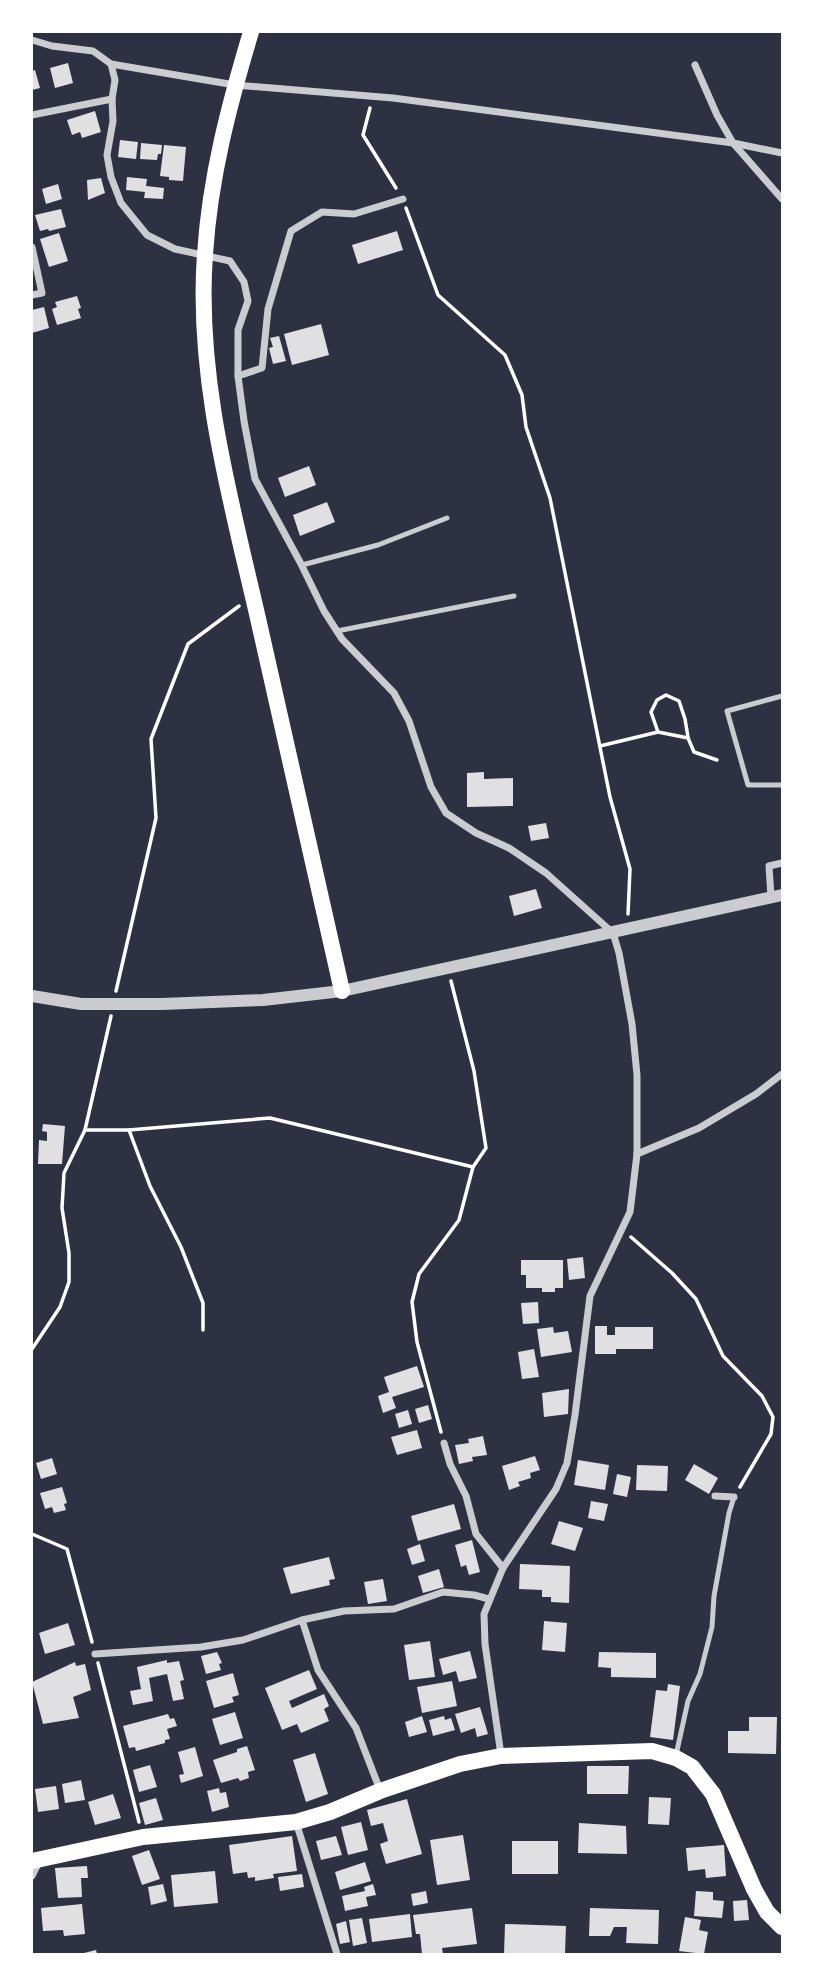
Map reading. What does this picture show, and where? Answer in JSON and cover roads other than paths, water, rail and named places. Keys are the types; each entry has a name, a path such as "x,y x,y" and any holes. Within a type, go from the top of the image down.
{"main road":[{"path":"251,32 218,153 205,254 204,322 211,393 222,459 342,992"},
{"path":"36,1859 143,1837 296,1822 460,1764 501,1756 652,1751 676,1758 692,1767 713,1794 754,1889 767,1912 782,1927"}],"street":[{"path":"32,40 52,46 93,51 111,64 235,85 373,96 733,143 782,153"},
{"path":"111,64 115,80 113,121 107,155 111,177 121,203 147,235 175,249 230,261 244,282 248,301 238,330 238,376 255,480 324,611 342,639 394,693 409,721 431,787 446,813 475,833 509,848 546,873 612,933 619,953 632,1024 637,1075 637,1154 630,1212 590,1296 567,1463 556,1489 503,1568 484,1615 485,1644 501,1756"},
{"path":"695,65 717,115 733,143 782,199"},
{"path":"32,115 112,99"},
{"path":"238,376 262,368 268,309 291,231 321,212 354,214 403,199"},
{"path":"32,247 41,293 32,295"},
{"path":"32,996 81,1004 113,1004 263,1000 342,992 777,896 769,866 782,863"},
{"path":"637,1154 699,1128 756,1094 782,1074"},
{"path":"444,1443 450,1464 466,1496 476,1534 503,1568"},
{"path":"715,1496 734,1497"},
{"path":"95,1654 168,1651 243,1640 302,1620 344,1611 394,1609 443,1592 489,1599"},
{"path":"302,1620 318,1670 356,1728 380,1791"},
{"path":"296,1822 337,1955"},
{"path":"32,1876 36,1859"}],"lane":[{"path":"302,565 378,545 447,518"},
{"path":"337,631 514,596"},
{"path":"782,696 727,712 748,785 782,785"},
{"path":"782,857 782,863"},
{"path":"676,1758 688,1701 700,1674 712,1627 714,1596 734,1497"}]}
